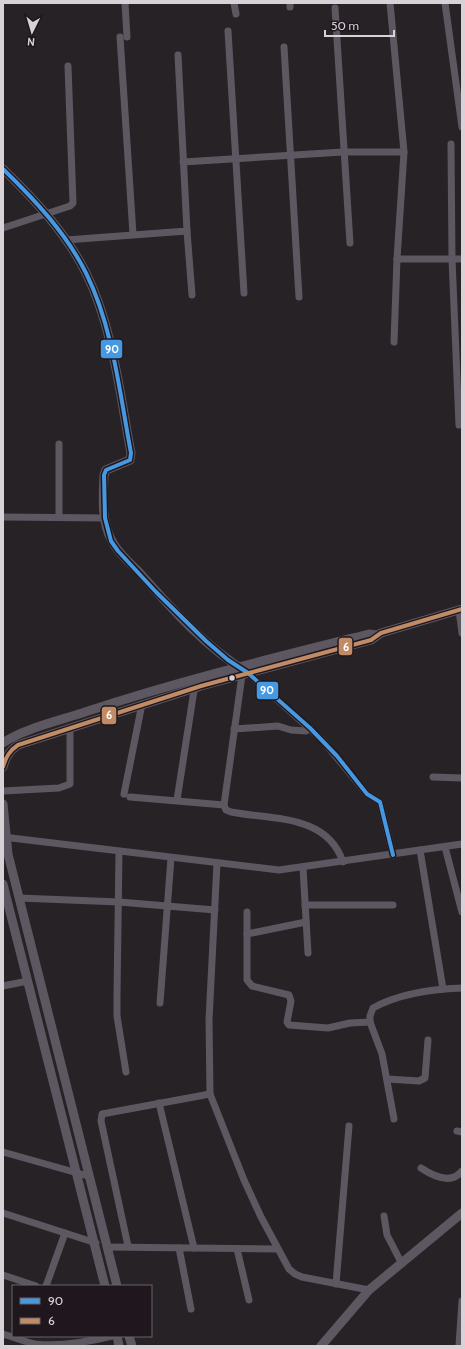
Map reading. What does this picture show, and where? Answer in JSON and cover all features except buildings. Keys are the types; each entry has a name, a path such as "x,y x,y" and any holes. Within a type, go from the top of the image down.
{"street":[{"path":"125,3 124,37 133,234"},
{"path":"234,3 236,14"},
{"path":"390,3 404,152 397,259 394,342"},
{"path":"445,3 462,127"},
{"path":"335,8 350,243"},
{"path":"228,31 244,293"},
{"path":"284,47 299,297"},
{"path":"178,54 187,231 192,295"},
{"path":"3,228 70,206 74,203 68,66"},
{"path":"451,144 452,259 459,357 459,425"},
{"path":"183,162 343,152 404,152"},
{"path":"3,169 46,214 66,240 87,274 109,338 131,453 130,460 106,470 104,475 103,499 105,518 111,541 118,551 156,592 197,633 310,728 332,751 367,794 380,802 393,855"},
{"path":"66,240 187,231"},
{"path":"397,259 462,259"},
{"path":"59,444 59,517"},
{"path":"3,516 105,518"},
{"path":"3,767 6,757 11,750 18,745 242,672 371,640 376,635 460,610 462,633"},
{"path":"3,743 12,738 42,727 195,678 242,672"},
{"path":"242,672 224,805 226,810 285,820 313,827 329,838 338,848 343,862"},
{"path":"177,800 195,678"},
{"path":"142,704 127,796 224,805"},
{"path":"234,729 278,726 291,730 306,731 310,728"},
{"path":"3,791 60,788 70,784 70,728"},
{"path":"433,777 462,778"},
{"path":"3,804 4,837 88,1176 117,1285"},
{"path":"4,837 279,870 303,868 462,844"},
{"path":"445,847 462,910"},
{"path":"420,850 443,989"},
{"path":"120,852 117,1016 126,1072"},
{"path":"160,1002 171,858"},
{"path":"218,863 209,1020 210,1094 244,1180 289,1269 295,1274 369,1290"},
{"path":"303,868 308,953"},
{"path":"3,884 4,896 28,981 76,1173 96,1243 105,1285"},
{"path":"19,898 119,902 215,910"},
{"path":"305,904 393,905"},
{"path":"247,912 247,980 252,986 289,995 291,1001 287,1022 289,1025 328,1028 350,1023 370,1022"},
{"path":"247,934 306,922"},
{"path":"3,986 28,981"},
{"path":"394,1119 382,1054 370,1022 370,1016 373,1008 379,1004 408,996 443,989 462,988"},
{"path":"386,1079 419,1081 425,1078 428,1040"},
{"path":"128,1246 100,1117 102,1114 106,1113 210,1094"},
{"path":"159,1103 194,1248"},
{"path":"336,1284 349,1126"},
{"path":"3,1152 88,1176"},
{"path":"421,1168 432,1175 444,1178 456,1177 462,1171"},
{"path":"3,1213 96,1243"},
{"path":"321,1346 369,1290 462,1214"},
{"path":"384,1216 387,1236 402,1264"},
{"path":"46,1285 65,1233"},
{"path":"106,1247 128,1246 278,1249"},
{"path":"179,1248 191,1309"},
{"path":"237,1249 249,1300"},
{"path":"3,1276 33,1285"},
{"path":"458,1346 462,1301"},
{"path":"27,1339 34,1345 63,1344 106,1337"}],"transit line":[{"name":"90","path":"3,169 38,205 69,244 86,273 103,316 119,385 131,453 130,460 106,470 104,475 105,518 111,541 118,551 156,592 206,641 228,660 248,673 310,728 337,756 367,794 380,802 393,855"},
{"name":"6","path":"3,767 8,754 18,745 201,686 371,640 381,633 462,609"}]}
